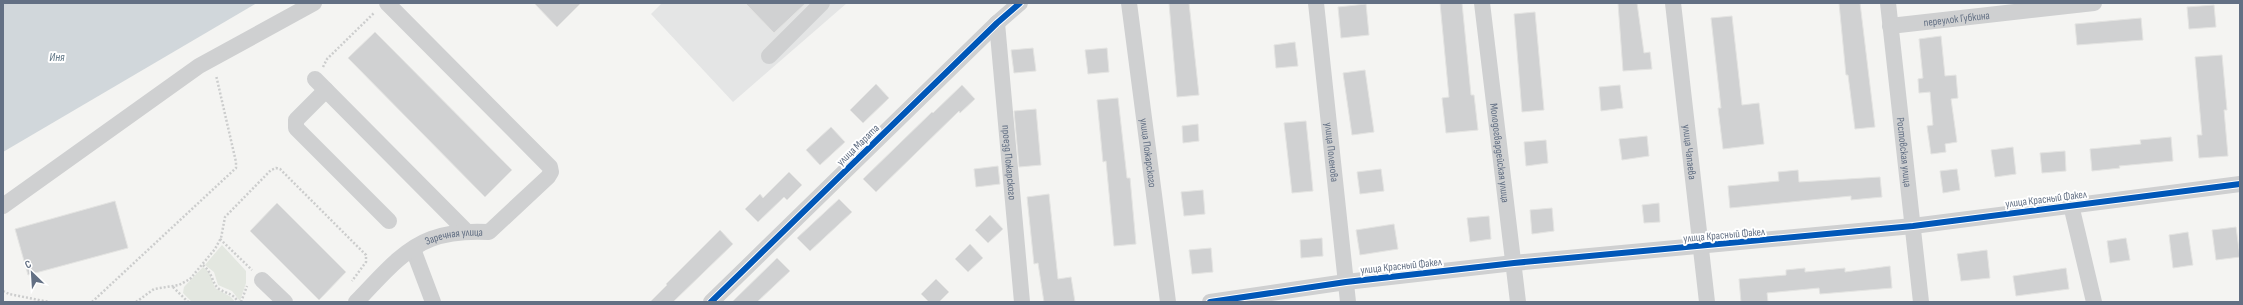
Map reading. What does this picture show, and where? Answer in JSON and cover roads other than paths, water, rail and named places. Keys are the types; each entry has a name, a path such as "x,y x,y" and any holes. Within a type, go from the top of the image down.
{"street":[{"path":"3,206 152,98 212,59 314,3"},
{"path":"769,56 822,3"},
{"name":"улица Марата","path":"711,302 997,23 1020,3"},
{"name":"улица Пожарского","path":"1129,3 1168,302"},
{"name":"улица Поленова","path":"1316,3 1348,302"},
{"name":"Молодогвардейская улица","path":"1482,3 1518,302"},
{"name":"улица Чапаева","path":"1673,3 1707,302"},
{"name":"Ростовская улица","path":"1888,3 1921,302"},
{"name":"переулок Губкина","path":"1890,26 2094,3"},
{"name":"Заречная улица","path":"356,302 413,248 431,238 466,231 489,232 548,177 551,172 550,166 383,6"},
{"name":"проезд Пожарского","path":"997,23 1022,302"},
{"path":"315,79 466,231"},
{"path":"326,90 296,120 296,128 389,221"},
{"name":"улица Красный Факел","path":"1210,302 1346,282 1514,263 1701,247 1913,226 2240,184"},
{"path":"2070,206 2094,302"},
{"path":"413,248 433,302"},
{"path":"262,280 285,302"}],"water":[{"name":"Иня","path":"3,3 257,3 3,152"}]}
